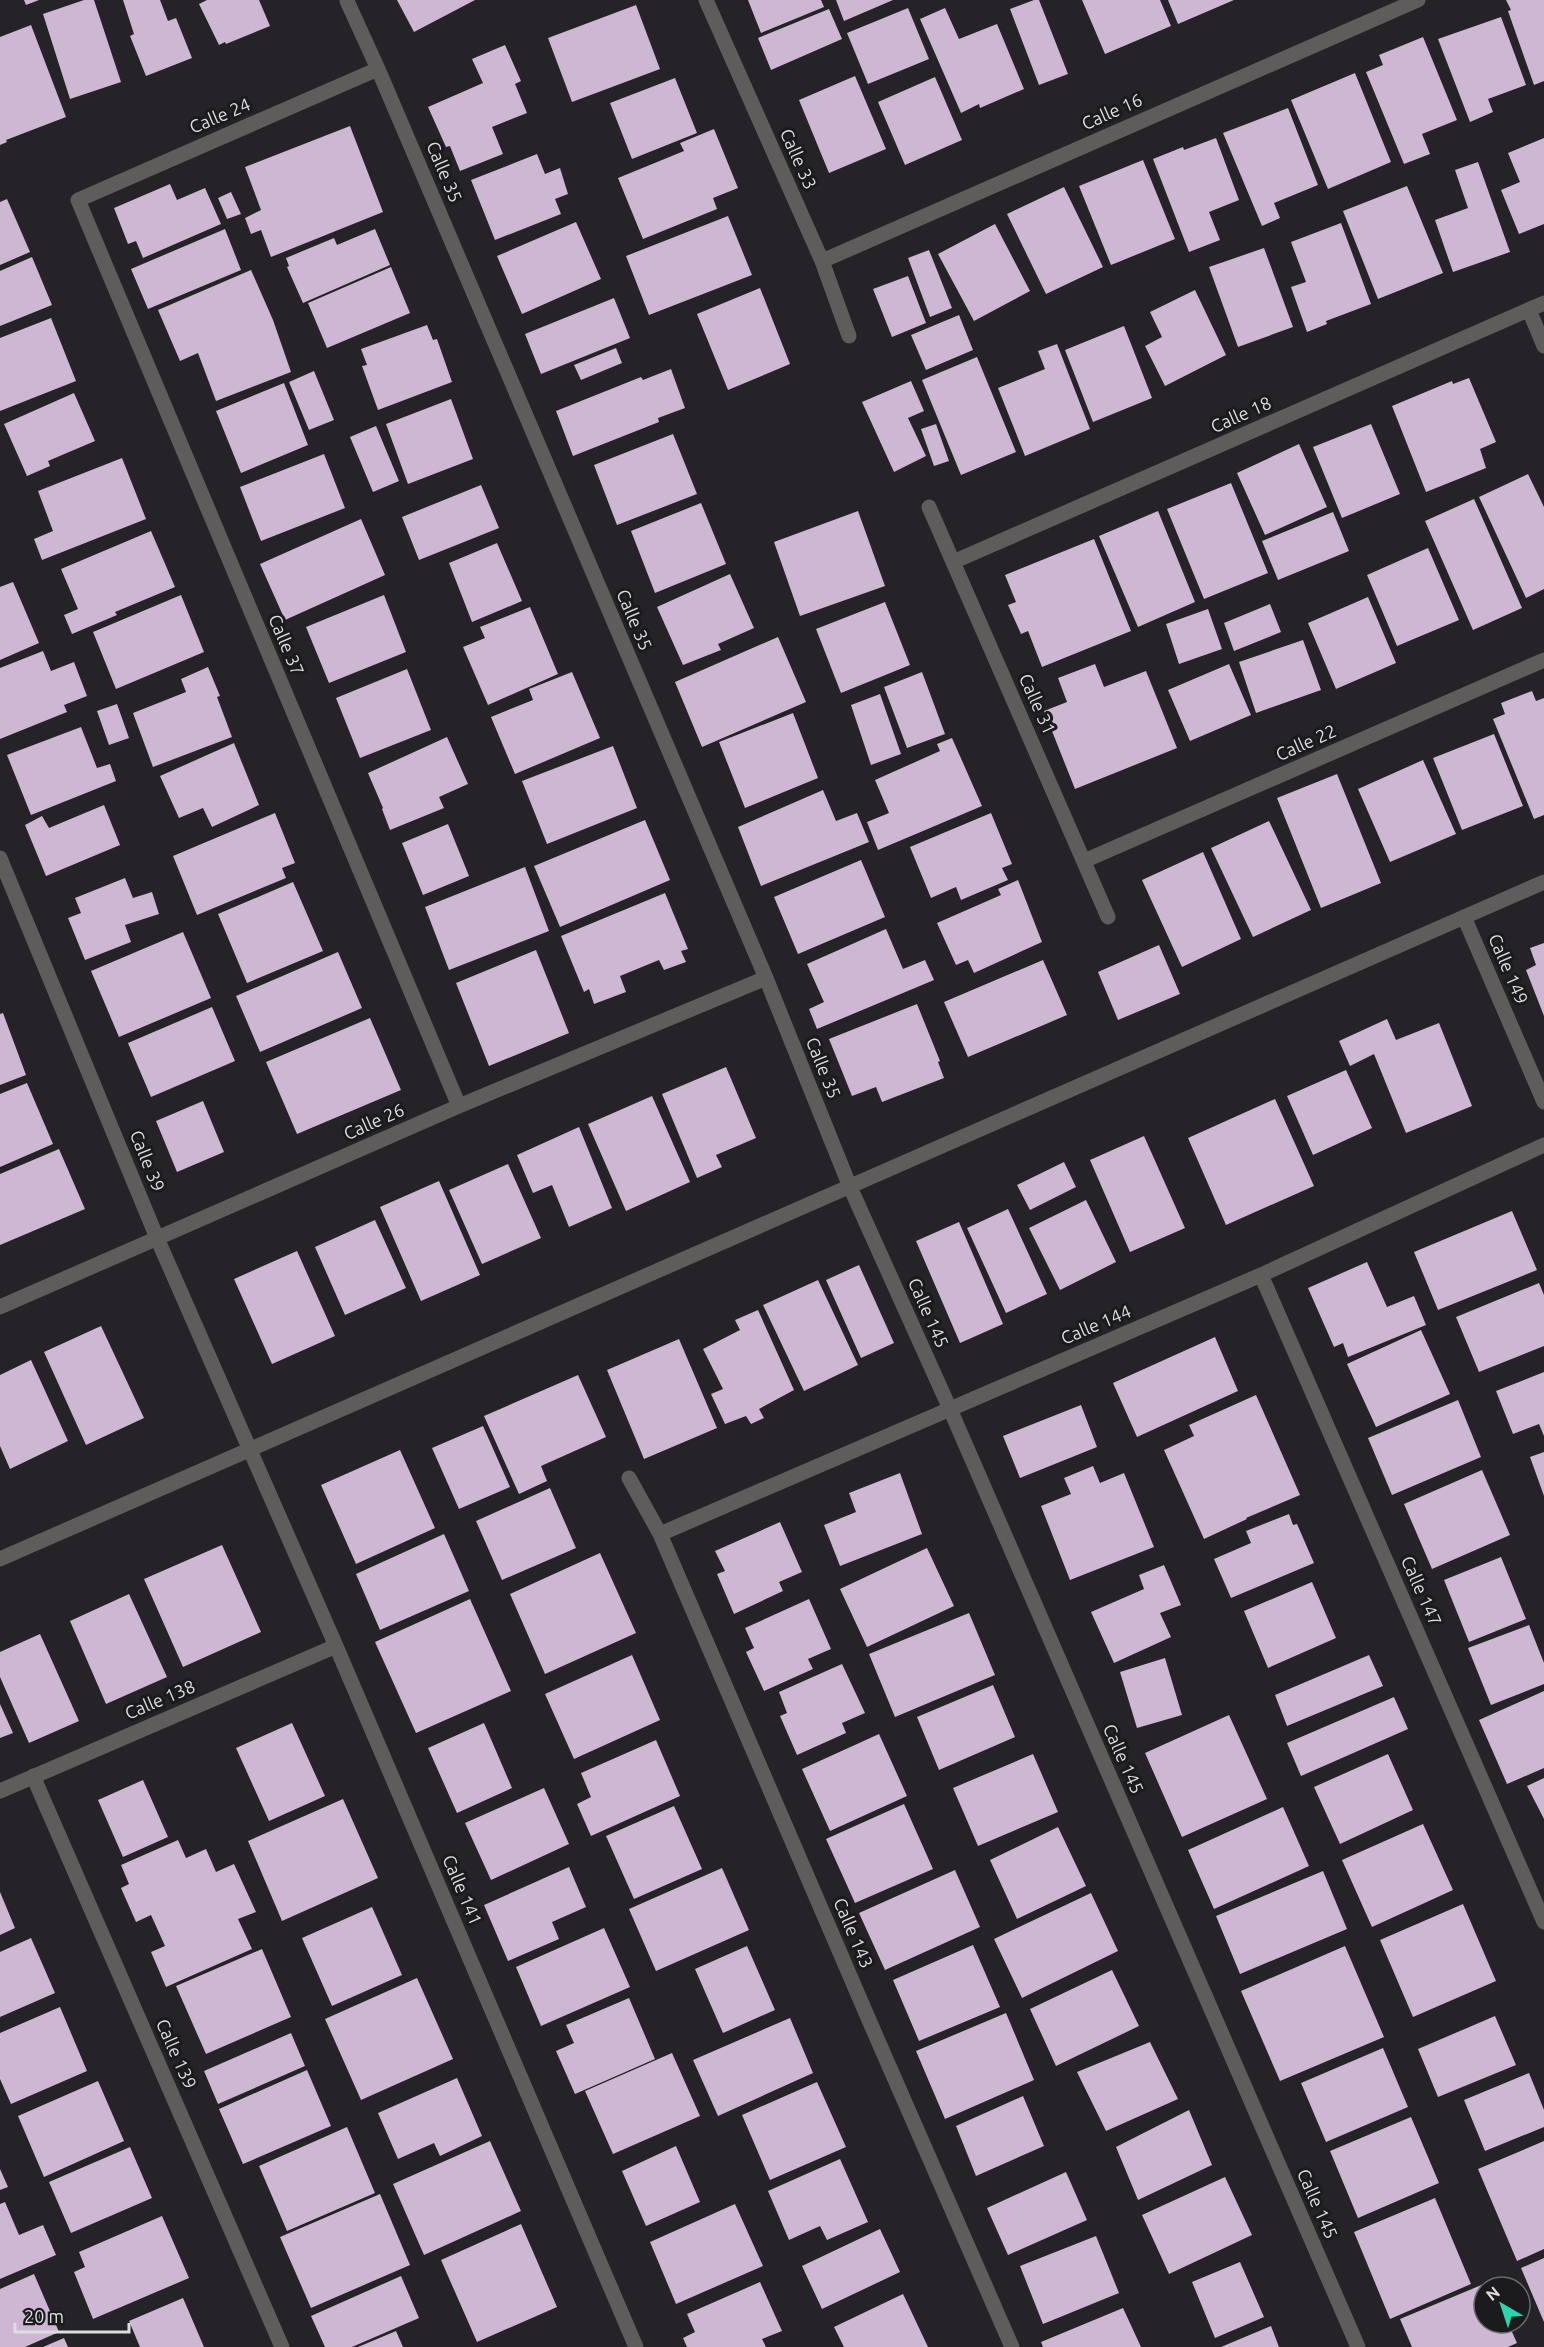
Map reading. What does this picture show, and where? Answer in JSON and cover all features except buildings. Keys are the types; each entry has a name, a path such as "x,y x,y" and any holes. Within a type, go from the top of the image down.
{"street":[{"name":"Calle 33","path":"706,0 822,261 849,336"},
{"name":"Calle 16","path":"822,261 1418,0"},
{"name":"Calle 35","path":"347,1 766,978 850,1187"},
{"name":"Calle 24","path":"78,200 378,69"},
{"name":"Calle 37","path":"78,200 459,1106"},
{"name":"Calle 18","path":"953,562 1544,303"},
{"path":"1529,310 1544,346"},
{"name":"Calle 31","path":"929,507 1108,917"},
{"name":"Calle 22","path":"1084,861 1544,660"},
{"name":"Calle 39","path":"0,858 158,1238 251,1450"},
{"path":"0,1559 1544,882"},
{"name":"Calle 149","path":"1464,917 1544,1102"},
{"name":"Calle 26","path":"0,1307 459,1106 766,978"},
{"name":"Calle 144","path":"660,1534 1261,1275 1544,1145"},
{"name":"Calle 145","path":"850,1187 950,1409 1358,2347"},
{"name":"Calle 147","path":"1261,1275 1544,1922"},
{"name":"Calle 141","path":"251,1450 636,2347"},
{"name":"Calle 143","path":"629,1478 660,1534 1012,2347"},
{"name":"Calle 138","path":"0,1791 336,1646"},
{"name":"Calle 139","path":"33,1776 282,2347"}]}
